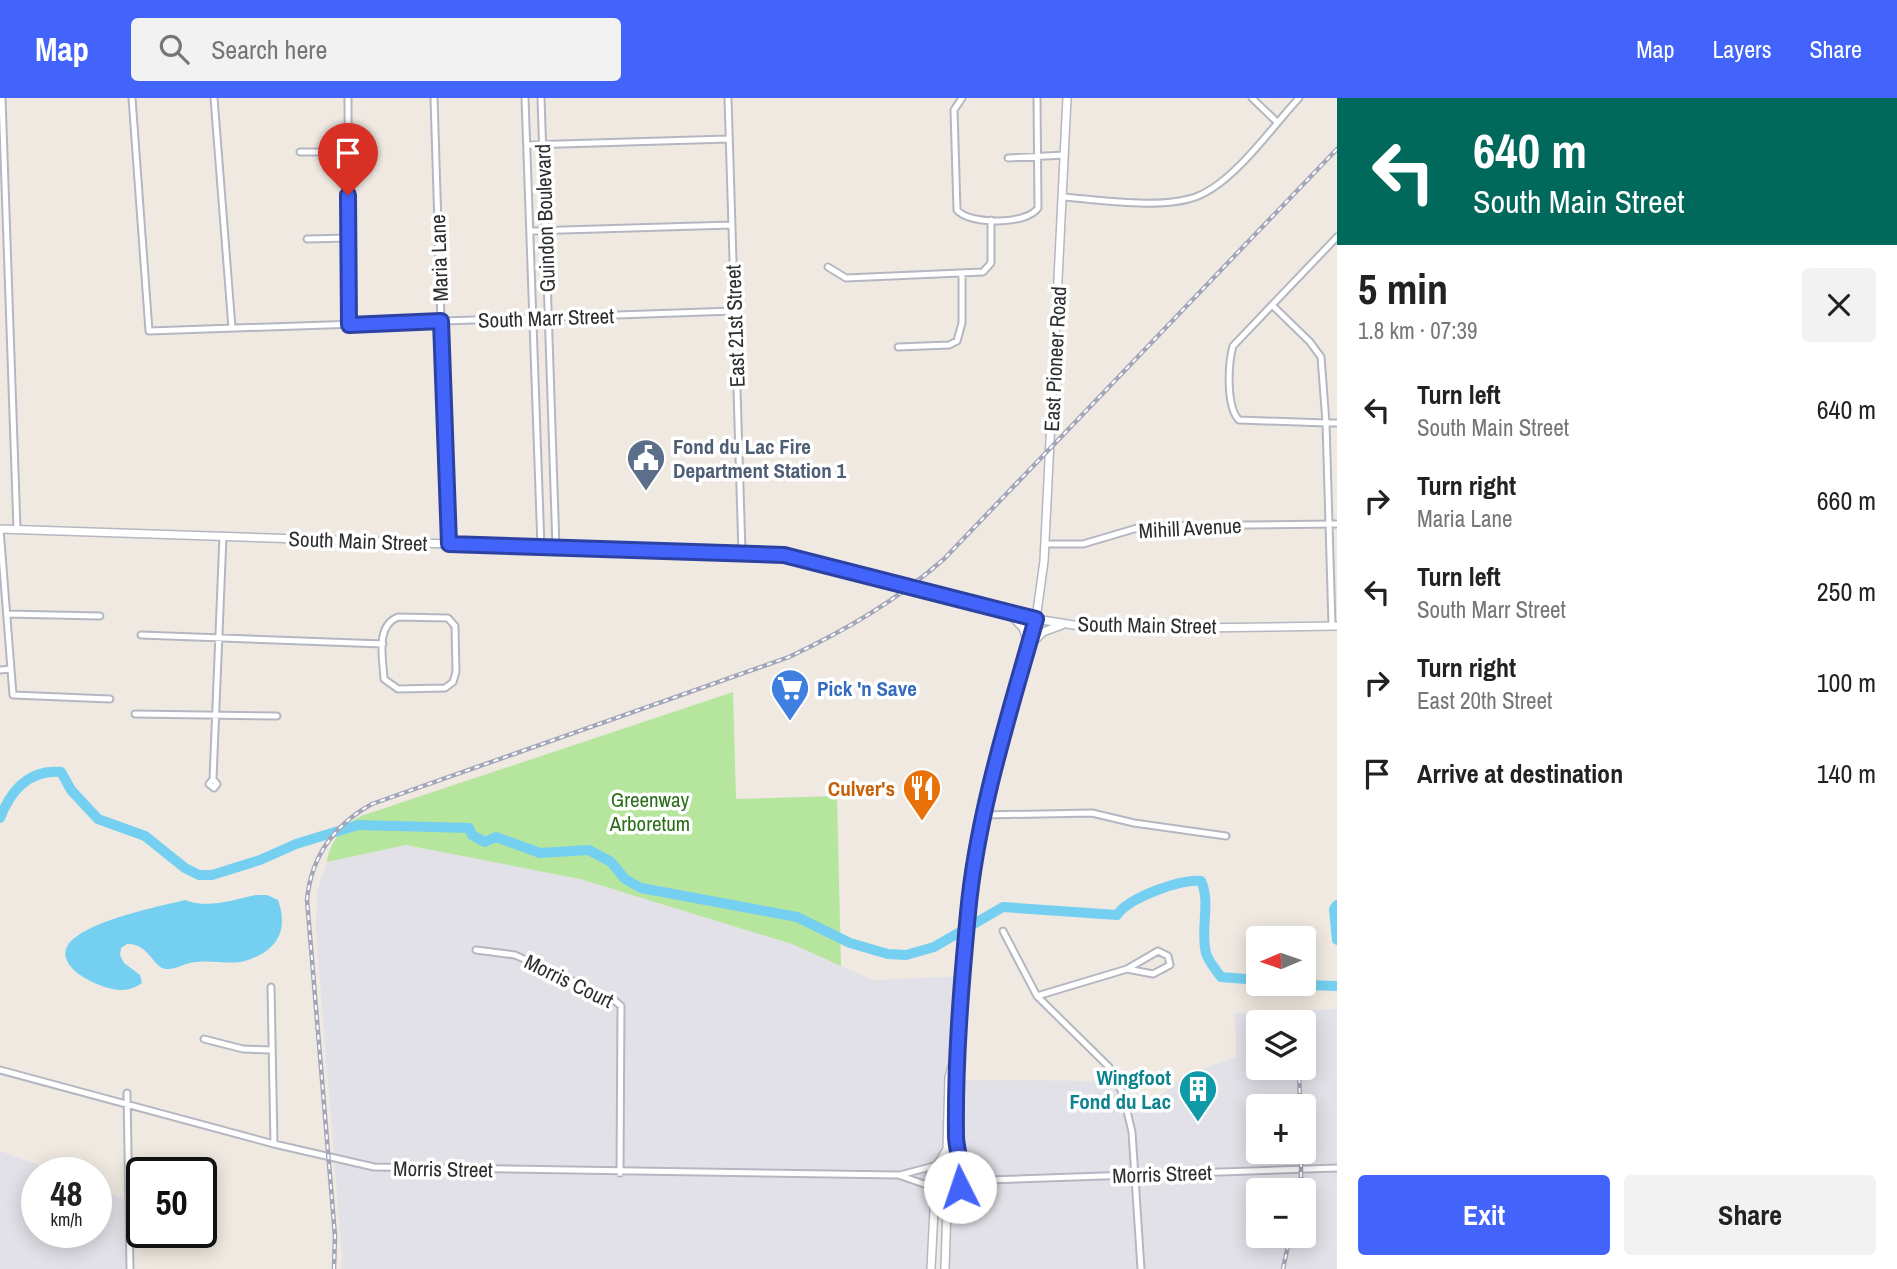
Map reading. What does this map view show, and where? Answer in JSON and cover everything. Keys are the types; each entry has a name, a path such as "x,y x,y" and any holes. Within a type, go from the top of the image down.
{"main road":[{"name":"East Pioneer Road","path":"956,1051 976,850 1036,619 1045,544 1067,98"},
{"name":"South Main Street","path":"0,529 784,555 1036,619 1066,624 1118,629 1335,625"},
{"path":"1005,611 1019,622 1028,647 1043,632 1066,624"},
{"path":"931,1269 934,1188 930,1179 947,1149 949,1078 956,1051"},
{"path":"945,1269 947,1205 956,1191 961,1171 956,1139 956,1051"},
{"path":"936,1165 948,1161 961,1171"},
{"path":"934,1188 944,1194 956,1191"}],"street":[{"path":"2,98 17,529"},
{"name":"South Marr Street","path":"132,98 149,331 534,320 734,311"},
{"path":"214,98 232,328"},
{"path":"348,98 349,325"},
{"name":"Maria Lane","path":"434,98 449,544"},
{"name":"Guindon Boulevard","path":"526,98 541,547"},
{"name":"Guindon Boulevard","path":"541,98 556,548"},
{"name":"East 21st Street","path":"728,98 743,554"},
{"path":"962,98 954,110 957,209 967,218 991,220 1023,219 1035,213 1039,202 1037,98"},
{"path":"1252,98 1277,122"},
{"path":"1063,197 1172,202 1197,196 1222,181 1299,98"},
{"path":"527,145 728,139"},
{"path":"300,152 348,152"},
{"path":"1008,158 1065,155"},
{"path":"828,267 846,278 981,273 990,266 991,220"},
{"path":"530,231 731,226"},
{"path":"1337,237 1233,346 1234,415 1246,422 1337,423"},
{"path":"307,239 349,238"},
{"path":"898,347 949,345 957,341 962,323 962,274"},
{"path":"1272,305 1313,345 1321,357 1335,625"},
{"path":"0,334 10,334"},
{"name":"Mihill Avenue","path":"1045,544 1083,544 1144,526 1337,524"},
{"path":"0,529 13,695 110,699"},
{"path":"214,779 223,536"},
{"path":"7,614 100,616"},
{"path":"398,617 448,618 454,626 456,672 453,681 445,688 398,689 391,686 384,679 383,644 383,631 388,621 398,617"},
{"path":"141,635 383,644"},
{"path":"0,670 11,669"},
{"path":"135,714 277,716"},
{"path":"984,815 1094,813 1129,822 1226,836"},
{"path":"1003,931 1037,996 1109,1067 1124,1094 1132,1132 1141,1269"},
{"name":"Morris Court","path":"476,950 515,955 619,1003 623,1014 620,1173"},
{"path":"1037,996 1128,969 1158,951 1168,956 1170,965 1164,971 1153,974 1128,969"},
{"path":"271,987 274,1144"},
{"path":"204,1039 246,1049 272,1050"},
{"name":"Morris Street","path":"0,1070 274,1144 374,1167 620,1173 898,1175 936,1165"},
{"path":"127,1093 130,1269"},
{"name":"Morris Street","path":"956,1191 988,1180 1337,1168"},
{"name":"Morris Street","path":"961,1171 988,1180"},
{"name":"Morris Street","path":"898,1175 934,1188"}],"shaded area":[{"path":"406,845 580,879 792,944 873,980 964,976 949,1078 947,1149 932,1169 930,1179 933,1187 931,1269 341,1269 316,932 317,891 327,862"},
{"path":"1337,1009 1337,1269 945,1269 947,1205 963,1178 958,1158 958,1080 1116,1081 1126,1104 1130,1104 1161,1095 1183,1076 1236,1057 1235,1013 1246,1013 1246,1080 1316,1080 1316,1010 1312,1010"},
{"path":"0,1151 21,1158 21,1248 112,1248 112,1194 126,1200 126,1248 130,1248 130,1269 0,1269"}],"green space":[{"name":"Greenway Arboretum","path":"733,692 736,799 837,796 841,966 792,944 580,879 406,845 327,862 338,835 361,816"}],"water":[{"path":"267,895 278,900 281,930 278,938 265,952 245,961 193,962 166,969 140,947 127,944 121,948 120,955 124,963 140,975 142,983 122,990 104,987 83,977 74,970 65,954 68,945 77,936 105,922 140,911 185,900 211,904"}],"waterway":[{"path":"0,818 23,783 40,774 61,772 71,790 98,819 145,836 185,868 199,875 212,875 260,860 296,844 358,825 469,828 472,835 485,842 496,837 540,853 589,850 611,862 625,879 641,888 797,917 850,943 888,954 906,955 934,947 1003,907 1117,915 1132,902 1156,890 1201,881 1205,898 1204,944 1208,959 1221,977 1246,979"},
{"path":"1337,905 1334,909 1337,940"},
{"path":"1316,985 1337,986"}],"railway":[{"path":"334,1269 335,1236 307,900 309,884 319,856 336,832 358,812 372,804 789,657 831,636 889,601 944,559 1337,149"},
{"path":"1299,1080 1300,1094"},
{"path":"1301,1164 1301,1178"},
{"path":"1283,1269 1287,1248"}],"place":[{"name":"Fond du Lac Fire Department Station 1","path":"646,492"},
{"name":"Pick 'n Save","path":"790,722"},
{"name":"Culver's","path":"922,822"},
{"name":"Wingfoot Fond du Lac","path":"1198,1123"}],"route":[{"path":"348,195 349,325 441,321 449,544 784,555 1036,619 976,850 956,1051 956,1139 963,1178 960,1187"}]}
